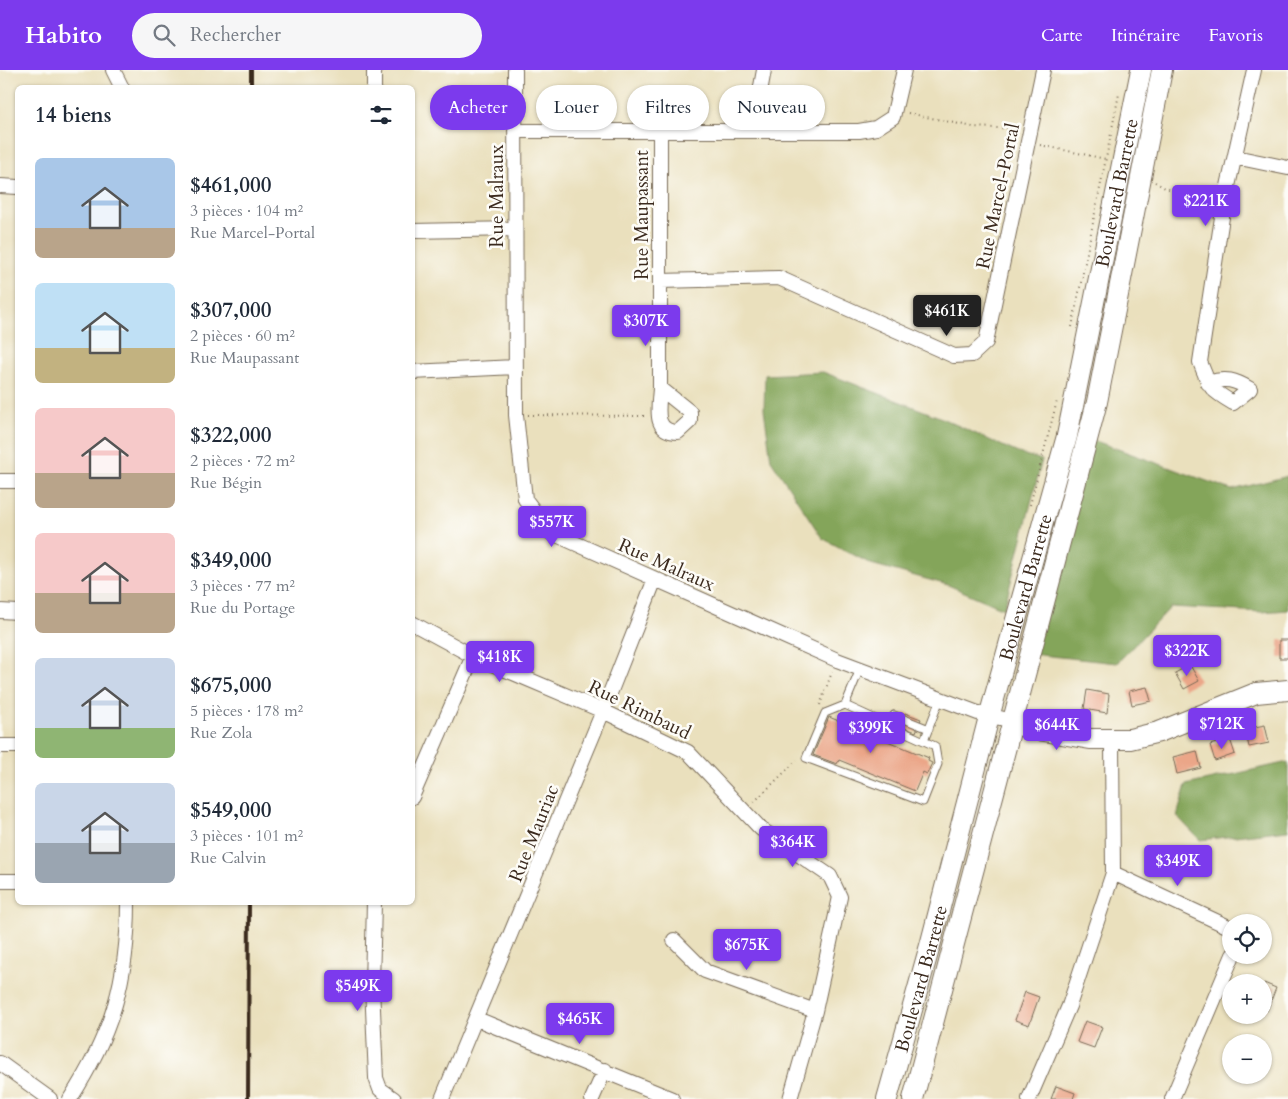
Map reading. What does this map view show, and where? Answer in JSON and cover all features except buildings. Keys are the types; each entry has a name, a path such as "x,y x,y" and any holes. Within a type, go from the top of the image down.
{"main road":[{"name":"Boulevard Barrette","path":"887,1099 931,942 989,717 1067,436 1141,70"},
{"name":"Boulevard Barrette","path":"913,1099 1097,402 1162,70"},
{"path":"1013,722 1027,728 1112,740 1130,739 1159,732 1256,693 1288,690"}],"street":[{"path":"113,70 120,85"},
{"path":"374,70 374,85"},
{"name":"Rue Malraux","path":"514,70 516,415 525,499 550,532 837,660 989,717 1013,722"},
{"path":"761,85 764,70"},
{"path":"515,131 859,131 876,128 893,117 904,70"},
{"name":"Rue Marcel-Portal","path":"660,281 779,278 954,356 972,355 986,342 1043,70"},
{"path":"1208,383 1200,362 1201,354 1224,204 1254,70"},
{"name":"Rue Maupassant","path":"658,416 660,388 660,132"},
{"path":"1235,156 1288,168"},
{"path":"0,186 15,187"},
{"path":"415,231 515,229"},
{"path":"415,372 515,367"},
{"path":"658,416 662,428 670,432 678,432 690,422 690,412 660,388"},
{"path":"0,481 15,481"},
{"name":"Rue Mauriac","path":"442,1099 603,710 655,579"},
{"path":"0,612 15,612"},
{"name":"Rue Rimbaud","path":"415,624 473,656 603,710 688,752 761,829 830,876 840,897 815,1011 790,1099"},
{"path":"415,790 473,656"},
{"path":"1029,1099 1069,1006 1112,873 1112,740"},
{"path":"0,746 15,746"},
{"path":"1112,873 1222,924"},
{"path":"0,881 15,881"},
{"path":"70,1099 87,1073 107,1032 122,986 128,936 128,905"},
{"path":"374,905 372,986 376,1078 380,1089 394,1099"},
{"path":"674,940 705,971 815,1011"},
{"path":"1172,1099 1228,964"},
{"path":"476,1019 672,1099"},
{"path":"0,1063 50,1099"},
{"path":"592,1099 604,1070"}],"lane":[{"path":"845,705 860,669"},
{"path":"924,741 940,699"},
{"path":"845,705 889,725 935,746 938,764 923,802 806,758 824,713 845,705"},
{"path":"889,725 894,715 929,729"}],"path":[{"name":"Boulevard Barrette","path":"1070,335 1120,88"},
{"path":"896,110 973,127 1030,130"},
{"name":"Boulevard Barrette","path":"1030,507 1059,394"},
{"path":"516,415 658,416"},
{"path":"820,705 837,660"},
{"path":"745,811 799,758"}],"green space":[{"path":"823,372 937,416 1018,453 1042,460 1004,609 948,585 871,564 822,538 771,460 764,409 765,375"},
{"path":"1087,438 1232,490 1288,476 1288,610 1262,612 1171,607 1117,663 1031,654"},
{"path":"1288,762 1288,830 1200,840 1177,816 1186,785"}],"railway":[{"path":"251,70 251,85"},
{"path":"248,1099 249,905"}]}
